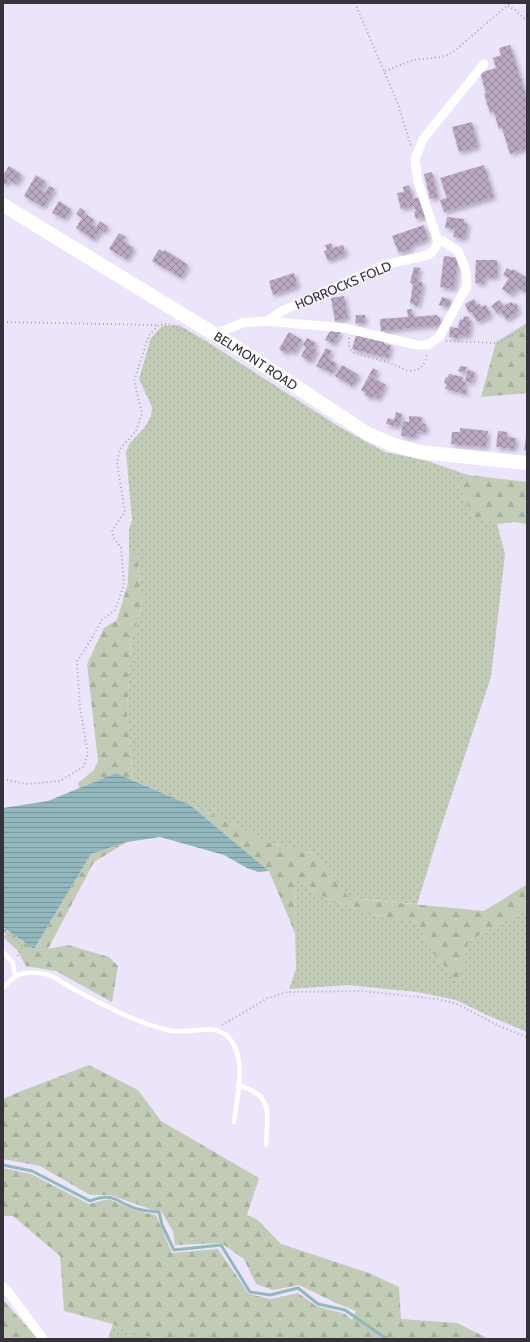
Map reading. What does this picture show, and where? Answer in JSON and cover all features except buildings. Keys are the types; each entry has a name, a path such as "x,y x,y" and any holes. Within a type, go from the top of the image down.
{"main road":[{"name":"BELMONT ROAD","path":"3,204 215,334 368,434 394,445 420,452 527,463"}],"street":[{"path":"426,345 439,337 467,286 467,278 466,271 458,251 443,241 438,241 418,182 414,159 423,139 484,64"},
{"name":"HORROCKS FOLD","path":"267,321 282,311 384,265 428,255 433,252 438,241"},
{"name":"HORROCKS FOLD","path":"215,334 242,323 267,321 349,329 417,345 426,345"},
{"path":"3,1287 43,1339"}],"lane":[{"path":"3,952 14,963 15,976"},
{"path":"3,988 15,976 26,973 48,975 87,997 150,1026 170,1031 184,1032 213,1029 223,1033 230,1039 236,1048 240,1071 234,1122"},
{"path":"238,1086 255,1091 264,1101 267,1114 266,1145"}],"path":[{"path":"355,3 398,104 414,159"},
{"path":"385,71 413,60 441,57 452,53 510,3"},
{"path":"507,5 527,21"},
{"path":"3,322 168,324 188,332"},
{"path":"3,779 26,784 60,781 83,767 88,754 80,708 77,661 90,643 102,620 115,610 124,585 121,546 114,539 112,530 125,512 117,463 120,449 136,431 142,413 134,380 149,334 159,325"},
{"path":"437,339 448,342 498,342 527,327"},
{"path":"349,329 349,346 352,352 397,366 406,371 423,366 426,362 426,345"},
{"path":"3,930 23,946 14,963"},
{"path":"213,1029 268,998 287,992 362,991 436,999 457,1004 501,1027 527,1037"}],"green space":[{"path":"527,323 527,393 481,397 496,342"},
{"path":"179,325 338,426 385,452 424,460 468,475 457,484 474,517 497,524 505,554 491,677 417,904 350,898 312,853 267,842 235,825 133,780 127,712 131,642 142,606 137,550 129,553 129,529 132,520 126,452 129,444 145,427 151,416 152,407 139,379 151,338 162,326"},
{"path":"468,475 527,482 527,524 515,522 497,524 474,517 457,484"},
{"path":"137,550 142,606 131,642 127,712 133,780 116,773 79,788 78,783 94,770 98,761 87,664 104,628 117,620 128,583 129,553"},
{"path":"190,805 235,825 267,842 312,853 350,898 484,911 526,885 527,880 527,909 469,941 458,982 429,948 417,922 374,915 326,898 294,878 295,933 269,871"},
{"path":"127,842 94,862 48,949 68,945 109,957 118,966 112,1002 56,971 26,966 17,950 3,937 9,931 34,949 91,854"},
{"path":"294,878 326,898 374,915 417,922 429,948 458,981 469,941 527,909 527,1032 456,1000 417,992 348,985 289,989 296,969"},
{"path":"89,1065 138,1090 161,1121 259,1178 247,1215 258,1220 281,1244 369,1273 399,1287 401,1319 457,1323 489,1339 158,1339 124,1330 113,1324 64,1311 60,1256 13,1216 3,1216 3,1168 31,1174 89,1204 109,1199 136,1211 156,1215 172,1253 218,1249 249,1294 271,1299 298,1293 316,1306 345,1314 352,1320 356,1311 299,1285 273,1290 256,1284 244,1259 221,1243 175,1245 173,1231 161,1211 150,1209 110,1195 90,1195 40,1166 3,1159 3,1099"},
{"path":"3,1300 38,1339 3,1339"},
{"path":"113,1324 124,1330 158,1339 108,1339"}],"shaded area":[{"path":"116,773 190,805 269,871 258,872 247,868 224,855 160,837 127,842 91,854 34,949 3,927 3,808 48,801"}],"waterway":[{"path":"3,1165 32,1171 90,1201 104,1197 115,1199 137,1209 159,1212 162,1225 174,1250 221,1245 250,1292 270,1295 298,1288 318,1304 345,1310 387,1339"}]}
